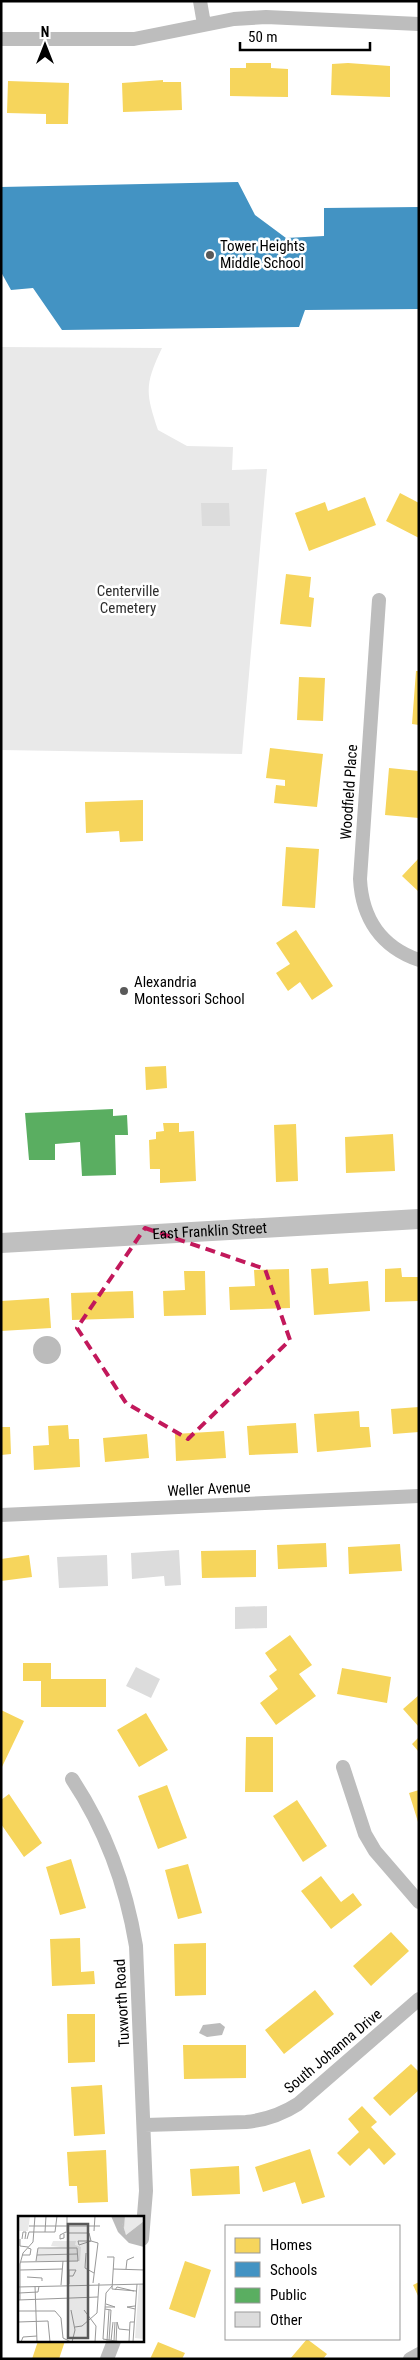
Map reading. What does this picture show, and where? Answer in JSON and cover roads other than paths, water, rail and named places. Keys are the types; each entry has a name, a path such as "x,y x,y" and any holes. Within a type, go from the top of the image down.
{"street":[{"path":"200,1 204,24"},
{"path":"1,39 134,40 204,24 234,19 266,17 419,24"},
{"name":"Woodfield Place","path":"379,600 360,892 364,909 380,936 392,947 419,960"},
{"name":"East Franklin Street","path":"1,1243 419,1219"},
{"name":"Weller Avenue","path":"1,1515 419,1496"},
{"path":"343,1767 365,1834 375,1851 419,1902"},
{"name":"Tuxworth Road","path":"72,1779 100,1827 120,1877 130,1910 136,1946 146,2191 144,2216"},
{"name":"South Johanna Drive","path":"144,2125 246,2122 262,2120 284,2113 298,2104 419,1999"},
{"path":"107,2359 114,2342"},
{"path":"410,2359 419,2354"}],"place":[{"name":"Tower Heights Middle School","path":"210,255"},
{"name":"Alexandria Montessori School","path":"124,991"}],"park label":[{"name":"Centerville Cemetery","path":"128,600"}]}
